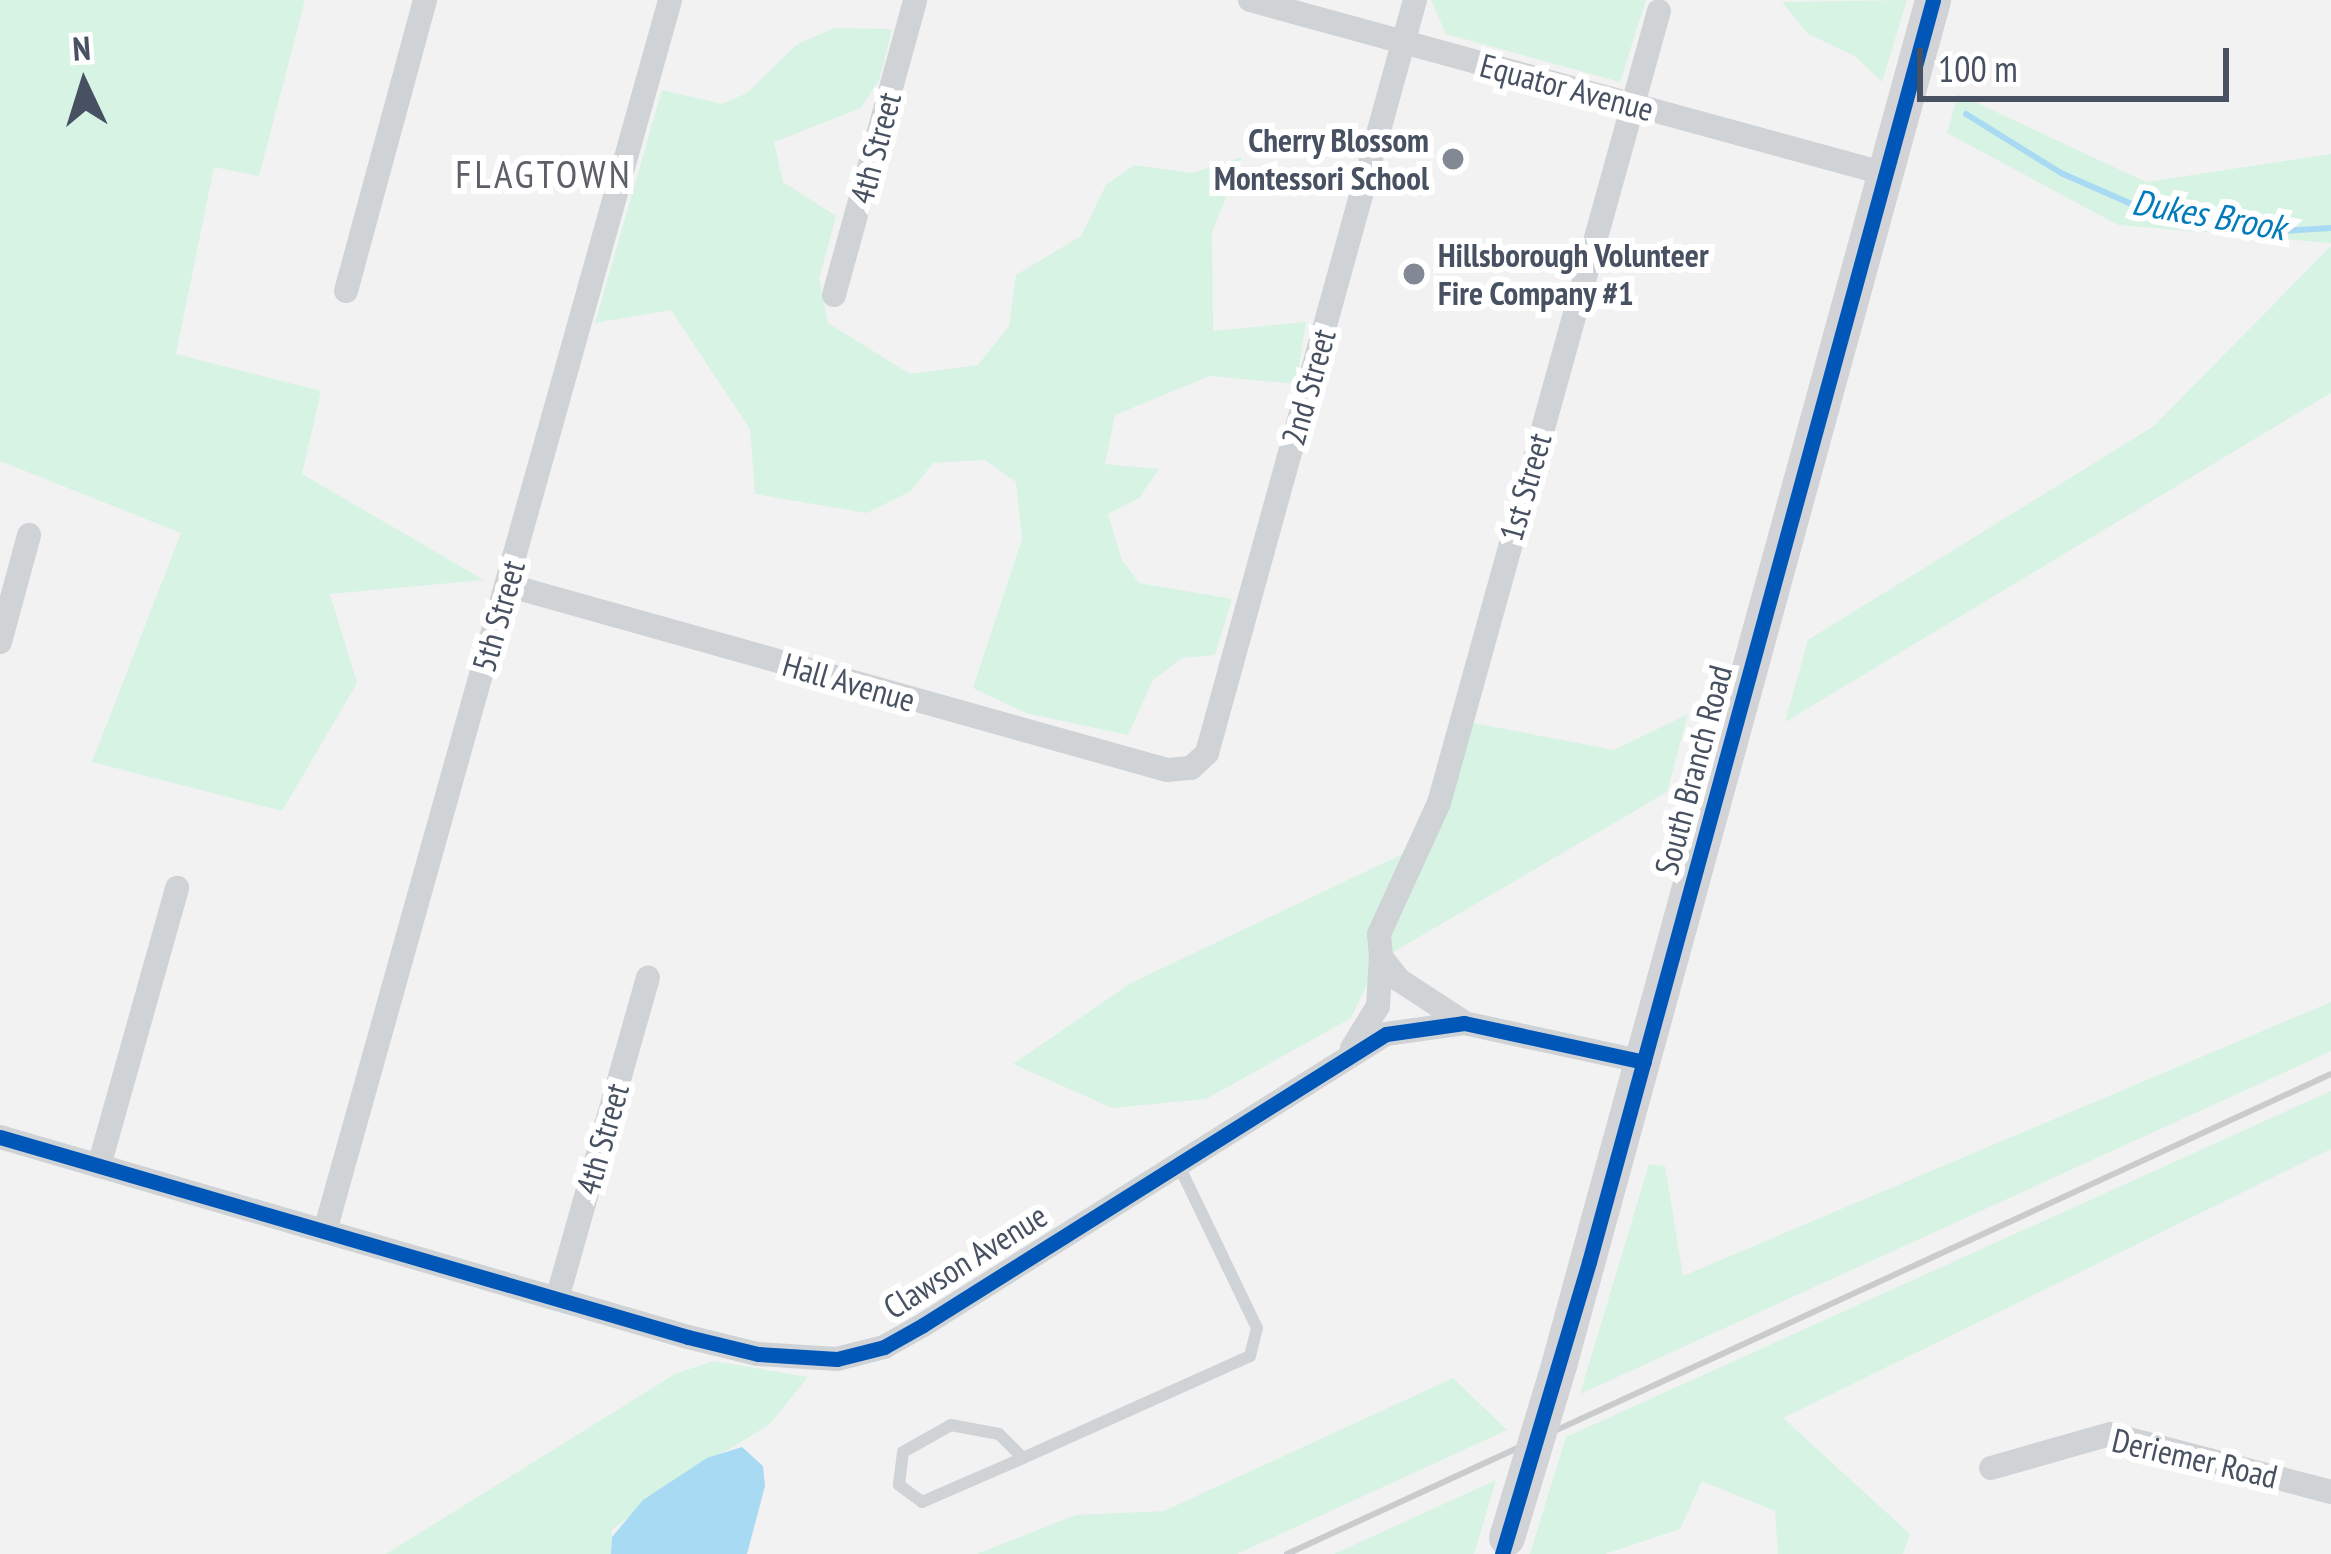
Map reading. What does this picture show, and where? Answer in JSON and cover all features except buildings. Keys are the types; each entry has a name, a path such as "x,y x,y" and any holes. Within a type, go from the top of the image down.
{"street":[{"path":"346,291 425,0"},
{"name":"5th Street","path":"325,1232 670,0"},
{"name":"4th Street","path":"834,295 915,0"},
{"name":"Equator Avenue","path":"1250,0 1883,173"},
{"name":"2nd Street","path":"1191,768 1207,752 1415,0"},
{"name":"South Branch Road","path":"1504,1546 1644,1062 1883,173 1934,0"},
{"name":"1st Street","path":"1350,1051 1378,1006 1384,911 1439,803 1659,11"},
{"path":"0,643 29,535"},
{"name":"Hall Avenue","path":"507,585 1167,770 1191,768"},
{"path":"99,1166 177,888"},
{"path":"1381,957 1423,1002 1465,1023"},
{"name":"4th Street","path":"556,1299 647,978"},
{"name":"Clawson Avenue","path":"0,1137 758,1354 837,1359 923,1325 1350,1051 1409,1028 1465,1023 1644,1062"},
{"name":"Deriemer Road","path":"1991,1468 2110,1435 2331,1492"}],"lane":[{"path":"1023,1457 999,1434 951,1425 903,1452 899,1485 922,1502 1250,1357 1257,1328 1177,1161"}],"green space":[{"path":"0,0 305,0 259,176 214,167 176,354 321,391 302,474 484,580 330,594 357,683 282,811 92,762 181,533 0,461"},
{"path":"1431,0 1646,0 1620,82 1446,34"},
{"path":"1907,0 1882,82 1855,56 1808,34 1782,2"},
{"path":"834,28 892,29 880,78 861,108 774,142 783,182 836,216 819,279 828,323 910,374 978,365 1009,326 1016,275 1081,236 1106,185 1134,165 1192,173 1242,157 1212,232 1213,331 1306,322 1296,384 1210,376 1115,415 1105,464 1159,469 1139,498 1108,514 1122,560 1139,583 1232,599 1215,655 1182,658 1153,680 1128,735 1026,713 973,688 1022,539 1016,482 985,460 933,463 911,491 867,513 755,494 750,429 671,310 595,323 662,90 722,104 747,93 796,45"},
{"path":"1958,94 2146,182 2331,154 2331,243 2118,225 1947,133"},
{"path":"2331,246 2331,393 1785,722 1808,640 2154,426"},
{"path":"1688,714 1667,792 1378,961 1351,1018 1206,1099 1112,1108 1013,1064 1131,983 1428,842 1463,721 1614,750"},
{"path":"2331,1002 2331,1051 1580,1394 1649,1164 1665,1166 1683,1276"},
{"path":"2331,1091 2331,1149 1783,1418 1910,1534 1903,1554 1778,1554 1775,1511 1702,1481 1680,1529 1605,1554 1530,1554 1566,1437"},
{"path":"713,1361 808,1377 769,1425 669,1485 612,1530 611,1554 386,1554 675,1374"},
{"path":"1453,1378 1507,1430 1237,1554 977,1554 1076,1515 1164,1511"},
{"path":"1496,1480 1474,1554 1334,1554"}],"water":[{"path":"742,1447 763,1466 765,1486 747,1554 611,1554 612,1537 643,1500 707,1458"}],"waterway":[{"name":"Dukes Brook","path":"1966,114 2061,173 2129,203 2280,231 2331,228"}],"railway":[{"path":"1287,1554 2331,1074"}],"cycle path":[{"path":"1502,1554 1589,1262 1933,0"},
{"path":"0,1137 688,1337 758,1354 837,1359 884,1347 923,1325 1386,1034 1464,1023 1644,1062"}],"place":[{"name":"Cherry Blossom Montessori School","path":"1453,159"},
{"name":"Hillsborough Volunteer Fire Company #1","path":"1414,274"}],"district":[{"name":"FLAGTOWN","path":"544,174"}]}
